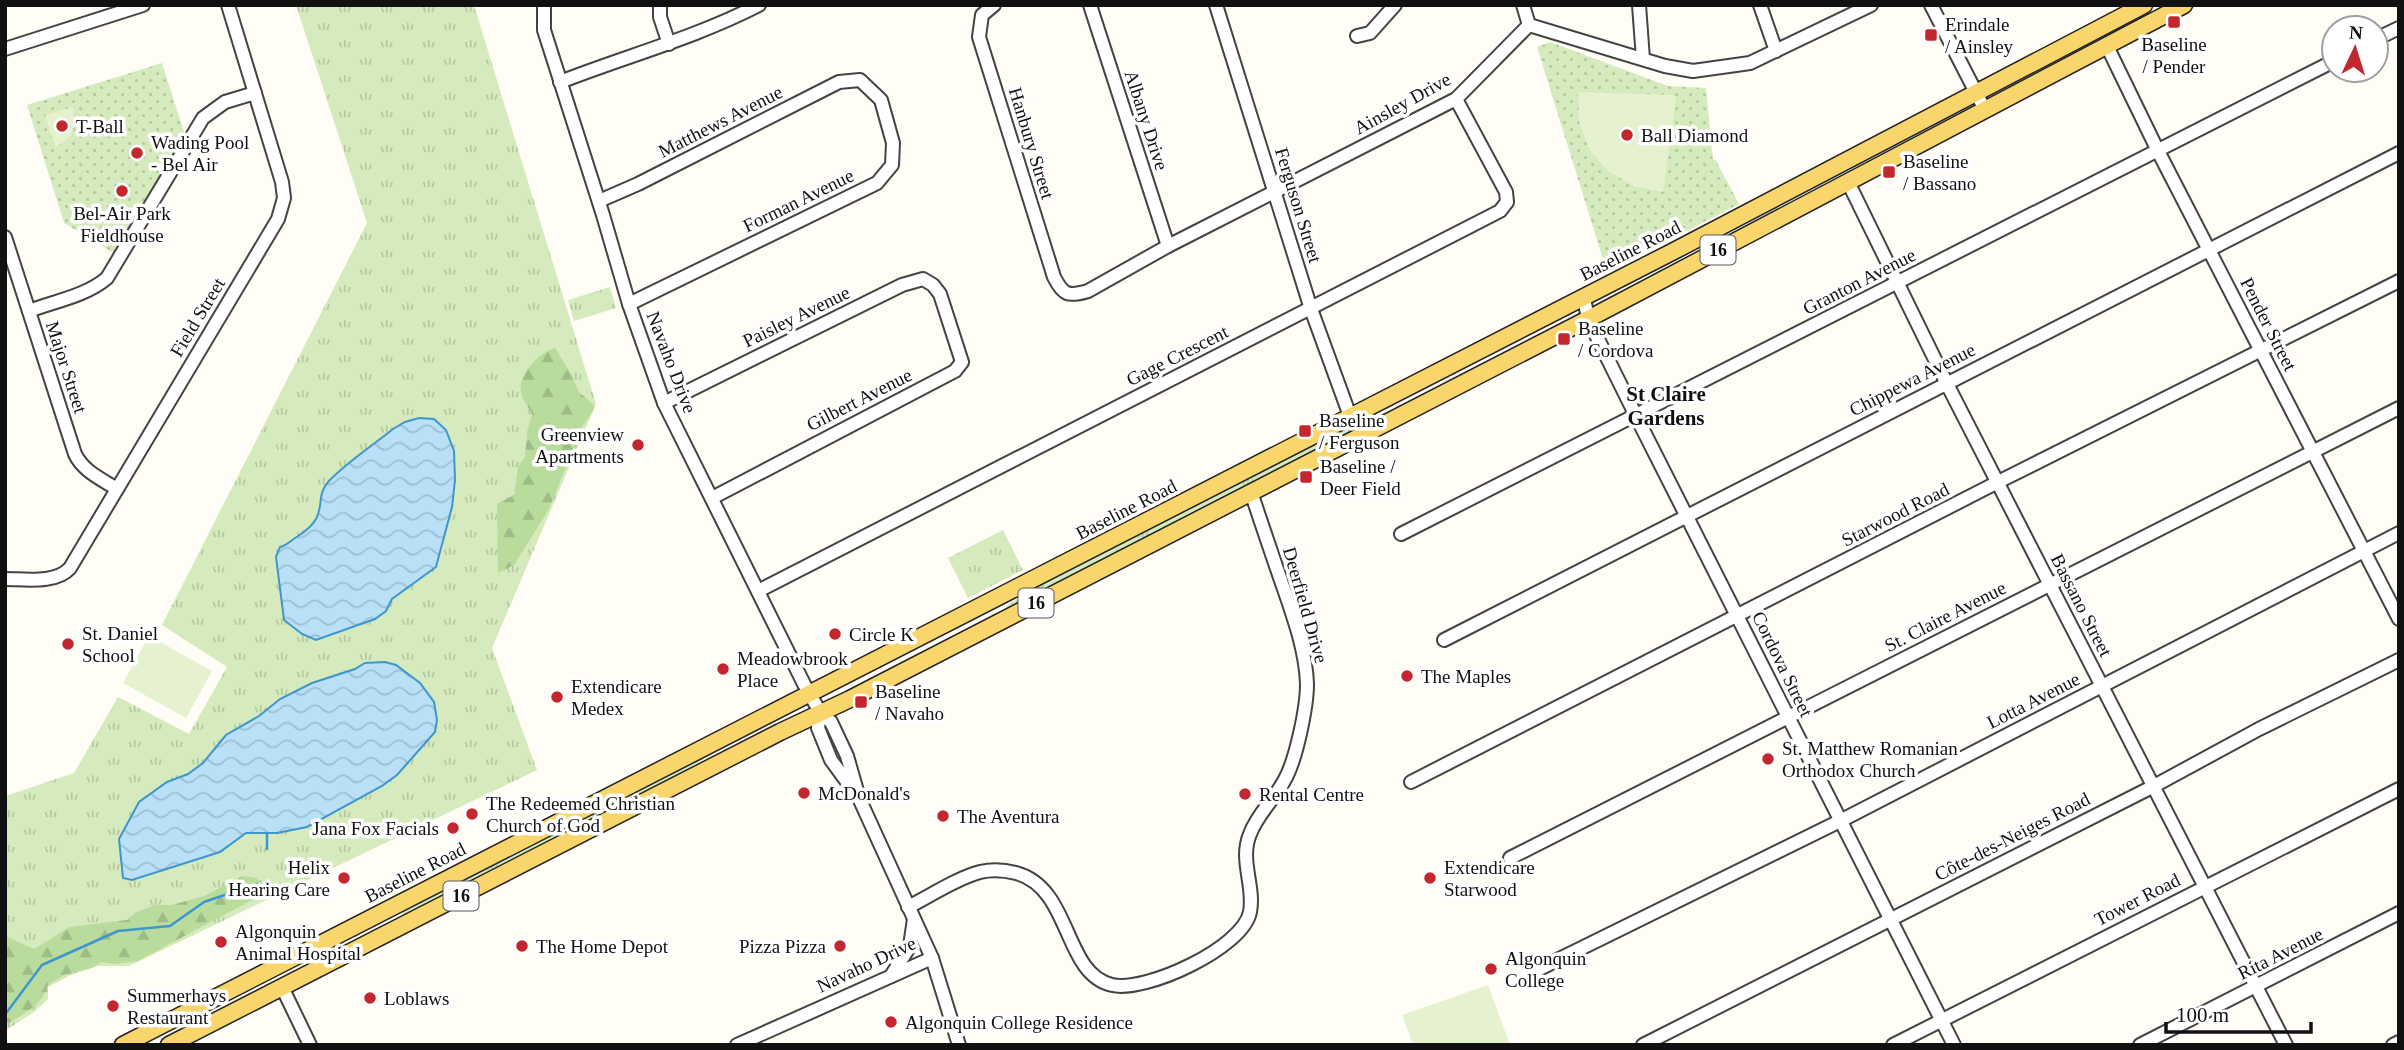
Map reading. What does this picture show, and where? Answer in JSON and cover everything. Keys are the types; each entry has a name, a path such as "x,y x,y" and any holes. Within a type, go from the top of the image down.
{"main road":[{"name":"Baseline Road","path":"124,1045 1584,298 2144,5"},
{"name":"16","path":"169,1045 1251,492 2184,5"},
{"path":"275,968 282,987"}],"street":[{"path":"5,48 143,5"},
{"name":"Field Street","path":"5,579 57,577 65,573 278,219 284,198 282,182 228,5"},
{"name":"Navaho Drive","path":"544,5 544,30 629,304 664,403 820,712 818,728 831,760 859,798 932,958 737,1045"},
{"path":"660,5 660,18 669,44"},
{"path":"560,82 669,44 730,20 759,5"},
{"name":"Hanbury Street","path":"994,5 982,15 979,37 1054,276 1066,293"},
{"name":"Albany Drive","path":"1090,5 1168,246"},
{"name":"Ferguson Street","path":"1216,5 1311,309 1350,416"},
{"path":"1357,36 1370,33 1395,5"},
{"path":"1522,5 1529,25 1665,66 1693,71 1750,63 1871,5"},
{"path":"1639,5 1643,59"},
{"path":"1760,5 1776,51"},
{"path":"1931,5 1985,110"},
{"name":"Ainsley Drive","path":"1066,293 1075,295 1088,291 1168,246 1456,99 1529,25"},
{"name":"Pender Street","path":"2107,46 2158,151 2399,619"},
{"name":"Granton Avenue","path":"1401,534 2320,68"},
{"name":"Matthews Avenue","path":"599,201 839,82 860,80"},
{"name":"Forman Avenue","path":"629,304 877,183 892,165 893,144 881,100 860,80"},
{"path":"29,311 87,291 107,278 204,118 225,102 255,93"},
{"name":"Gage Crescent","path":"758,591 1500,211 1507,202 1506,192 1456,99"},
{"name":"Chippewa Avenue","path":"1444,640 2399,153"},
{"name":"Bassano Street","path":"1848,182 1947,384 2286,1045"},
{"name":"Major Street","path":"5,237 80,464 117,489"},
{"name":"Paisley Avenue","path":"664,403 902,285 923,279 933,285 941,298"},
{"name":"Starwood Road","path":"1410,782 2399,281"},
{"name":"Gilbert Avenue","path":"712,498 955,371 962,362 941,298"},
{"name":"Cordova Street","path":"1584,298 1588,318 1636,416 1688,514 1954,1045"},
{"name":"St. Claire Avenue","path":"1510,858 2399,408"},
{"name":"Deerfield Drive","path":"911,913 978,873 996,869 1023,875 1042,887 1055,905 1080,959 1089,970 1111,985 1129,986 1151,981 1210,955 1242,928 1250,910 1245,863 1248,837 1258,815 1286,780 1301,726 1306,692 1305,668 1297,630 1251,492"},
{"name":"Lotta Avenue","path":"1533,972 1842,820 2399,533"},
{"name":"Côte-des-Neiges Road","path":"1643,1045 2399,660"},
{"name":"Tower Road","path":"1893,1045 2399,789"},
{"path":"891,976 910,946 911,913"},
{"name":"Rita Avenue","path":"2140,1045 2399,913"},
{"path":"932,958 959,1045"},
{"path":"282,987 310,1045"},
{"path":"2393,1045 2399,1042"}],"green space":[{"path":"296,5 474,5 596,404 492,648 537,770 129,966 97,966 73,974 48,987 48,999 5,1031 5,796 74,773 118,697 189,734 227,667 162,625 367,223"},
{"path":"1550,42 1668,86 1706,88 1713,160 1715,159 1739,204 1607,272 1537,47"},
{"path":"162,63 185,135 115,254 64,223 27,105"},
{"name":"Ball Diamond","path":"1578,92 1673,95 1676,98 1663,192 1634,186 1608,171 1589,149 1579,121"},
{"name":"T-Ball","path":"73,107 73,131 66,140 55,146 45,115"},
{"path":"610,287 616,308 574,321 568,300"},
{"path":"555,348 579,392 594,405 593,411 582,427 549,509 514,565 498,573 497,504 514,495 518,467 525,457 532,414 524,401 521,386 530,365 542,354"},
{"path":"1367,416 1370,423 1008,608 1006,606 1035,587"},
{"path":"1003,530 1023,570 968,598 948,558"},
{"path":"149,636 212,671 186,718 123,683"},
{"path":"710,752 712,754 672,778 403,915 402,911"},
{"path":"242,876 256,878 266,887 263,894 138,961 115,964 102,962 92,968 64,975 48,985 42,998 33,1007 9,1023 5,1020 5,936 34,949 70,927 127,920 135,913 154,905 172,905 204,896"},
{"path":"1488,985 1510,1045 1413,1045 1402,1015"}],"water":[{"path":"419,418 434,419 446,430 454,451 452,507 436,567 392,599 386,611 375,619 316,640 302,634 284,620 276,557 280,547 315,521 324,487 336,474 393,429"},
{"path":"385,662 396,665 420,683 434,702 437,720 435,732 397,775 307,827 277,833 246,833 220,852 132,880 123,878 119,839 139,802 167,782 188,774 203,763 226,735 259,716 280,699 312,683 365,663"}],"waterway":[{"path":"267,833 267,849"},
{"path":"7,1012 42,965 118,931 170,926 204,902 257,884 272,893"}],"place":[{"name":"Baseline / Pender","path":"2174,22"},
{"name":"Erindale / Ainsley","path":"1931,35"},
{"name":"T-Ball","path":"62,126"},
{"name":"Ball Diamond","path":"1627,135"},
{"name":"Wading Pool - Bel Air","path":"137,153"},
{"name":"Baseline / Bassano","path":"1889,172"},
{"name":"Bel-Air Park Fieldhouse","path":"122,191"},
{"name":"Baseline / Cordova","path":"1564,339"},
{"name":"Baseline / Ferguson","path":"1305,431"},
{"name":"Greenview Apartments","path":"638,445"},
{"name":"Baseline / Deer Field","path":"1306,477"},
{"name":"Circle K","path":"835,634"},
{"name":"St. Daniel School","path":"68,644"},
{"name":"Meadowbrook Place","path":"723,669"},
{"name":"The Maples","path":"1407,676"},
{"name":"Extendicare Medex","path":"557,697"},
{"name":"Baseline / Navaho","path":"861,702"},
{"name":"St. Matthew Romanian Orthodox Church","path":"1768,759"},
{"name":"McDonald's","path":"804,793"},
{"name":"Rental Centre","path":"1245,794"},
{"name":"The Redeemed Christian Church of God","path":"472,814"},
{"name":"The Aventura","path":"943,816"},
{"name":"Jana Fox Facials","path":"453,828"},
{"name":"Helix Hearing Care","path":"344,878"},
{"name":"Extendicare Starwood","path":"1430,878"},
{"name":"Algonquin Animal Hospital","path":"221,942"},
{"name":"The Home Depot","path":"522,946"},
{"name":"Pizza Pizza","path":"840,946"},
{"name":"Algonquin College","path":"1491,969"},
{"name":"Loblaws","path":"370,998"},
{"name":"Summerhays Restaurant","path":"113,1006"},
{"name":"Algonquin College Residence","path":"891,1022"}],"district":[{"name":"St Claire Gardens","path":"1666,406"}]}
